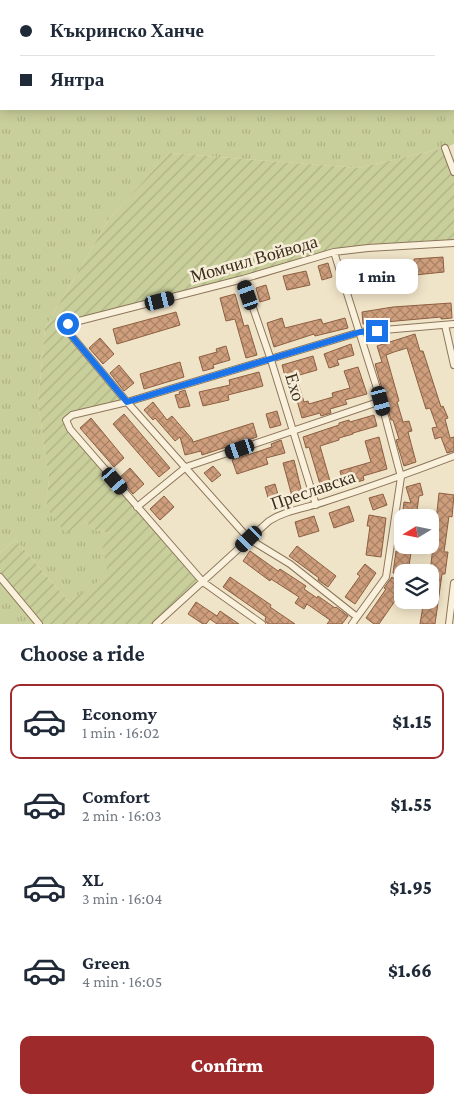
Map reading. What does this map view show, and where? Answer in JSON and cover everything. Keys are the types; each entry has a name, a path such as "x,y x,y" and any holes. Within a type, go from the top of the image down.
{"street":[{"path":"445,148 454,172"},
{"name":"Момчил Войвода","path":"127,402 70,334 67,327 71,323 243,279 334,252 454,243"},
{"path":"334,252 381,401 401,477 386,577 352,624"},
{"name":"Ехо","path":"243,279 271,360 316,505"},
{"path":"262,624 203,582 70,429 66,420 72,415 127,402 360,332 454,324"},
{"path":"445,325 454,366"},
{"path":"137,507 186,467 381,401"},
{"path":"127,402 249,539 290,564 356,617"},
{"name":"Преславска","path":"156,624 269,521 280,514 316,505 401,477 454,456"},
{"path":"0,576 39,624"},
{"path":"448,624 454,583"}],"green space":[{"path":"0,110 454,110 454,144 445,148 358,168 169,153 109,219 45,328 38,402 49,479 46,507 83,520 95,530 112,533 102,548 110,574 69,602 15,539 0,553"},
{"path":"445,148 454,172 454,243 351,249 67,327 127,402 66,420 203,582 156,624 39,624 0,577 0,553 15,539 69,602 109,574 102,548 111,533 95,530 83,520 66,534 46,507 49,479 38,402 45,328 109,219 169,153 358,168"},
{"path":"0,577 39,624 0,624"}],"building":[{"path":"443,257 444,272 415,275 414,259"},
{"path":"390,261 391,275 380,275 380,273 358,275 358,278 349,278 349,275 346,273 346,263"},
{"path":"328,263 332,277 322,280 318,266"},
{"path":"306,271 310,285 287,290 283,276"},
{"path":"266,285 270,299 260,302 256,288"},
{"path":"235,294 244,326 248,325 257,355 246,358 235,319 226,321 220,298"},
{"path":"451,303 452,318 441,319 441,317 363,324 362,312 393,307"},
{"path":"176,312 180,325 117,344 113,329"},
{"path":"282,318 285,328 321,319 323,324 345,318 348,328 315,336 314,334 274,347 267,323"},
{"path":"415,334 420,351 423,351 441,407 443,406 448,418 445,419 450,438 454,437 454,451 447,453 441,437 435,439 432,428 437,427 430,408 426,409 407,348 386,355 403,422 409,421 412,431 408,432 416,462 404,466 396,440 399,439 393,420 391,420 375,364 382,362 377,346"},
{"path":"100,338 114,354 103,364 89,348"},
{"path":"351,344 354,355 337,360 339,365 329,368 324,354"},
{"path":"226,346 230,360 213,365 214,368 203,371 199,357 217,352 216,349"},
{"path":"313,356 317,370 296,376 304,402 308,401 309,404 333,397 332,393 350,388 344,371 358,367 367,394 345,400 347,404 330,409 331,413 321,416 320,413 302,418 296,397 291,398 282,365"},
{"path":"180,362 184,377 144,389 140,374"},
{"path":"119,365 134,383 124,391 110,373"},
{"path":"259,372 263,386 228,395 229,400 203,406 199,392 230,385 229,380"},
{"path":"185,390 190,406 179,408 175,395"},
{"path":"153,402 167,420 172,416 193,442 253,423 257,437 202,455 201,451 185,455 180,437 175,441 155,418 153,420 144,410"},
{"path":"277,411 281,425 270,428 266,414"},
{"path":"124,414 170,468 159,477 113,424"},
{"path":"374,415 377,426 320,446 332,488 322,491 309,447 306,448 303,437 339,425 339,423"},
{"path":"91,418 124,458 114,467 80,428"},
{"path":"379,437 387,469 363,476 364,480 344,486 340,471 371,462 365,441"},
{"path":"281,440 285,453 266,458 268,464 237,474 232,460 272,447 271,444"},
{"path":"294,460 303,497 293,500 283,463"},
{"path":"213,466 221,475 212,482 204,473"},
{"path":"130,468 144,484 133,494 119,478"},
{"path":"420,483 423,495 419,496 417,509 403,509 404,502 411,503 406,487"},
{"path":"275,484 279,498 269,501 265,487"},
{"path":"439,493 454,495 452,517 449,516 444,552 448,552 445,574 442,574 439,595 439,564 431,564 432,554 439,554 439,509 437,509"},
{"path":"383,494 387,505 373,510 369,498"},
{"path":"164,496 174,507 160,520 150,509"},
{"path":"349,506 354,521 334,528 329,513"},
{"path":"369,515 386,518 381,557 366,555 370,526 367,526"},
{"path":"314,516 319,531 299,537 295,522"},
{"path":"297,546 336,576 328,587 289,556"},
{"path":"250,551 278,571 280,569 306,586 304,589 317,598 318,596 348,616 342,624 327,624 330,620 307,604 304,609 295,603 299,597 271,579 270,581 243,561"},
{"path":"396,554 411,554 409,564 394,564"},
{"path":"365,564 376,573 355,604 345,597 360,576 357,574"},
{"path":"230,577 295,624 267,623 266,617 223,587"},
{"path":"392,577 394,579 394,602 379,624 374,624 366,618 386,589 384,588"},
{"path":"196,602 217,616 220,611 239,624 217,624 210,619 206,624 203,624 188,614"},
{"path":"422,609 437,609 435,624 420,624"}],"route":[{"path":"68,324 67,327 70,334 127,402 360,332 377,331"}]}
